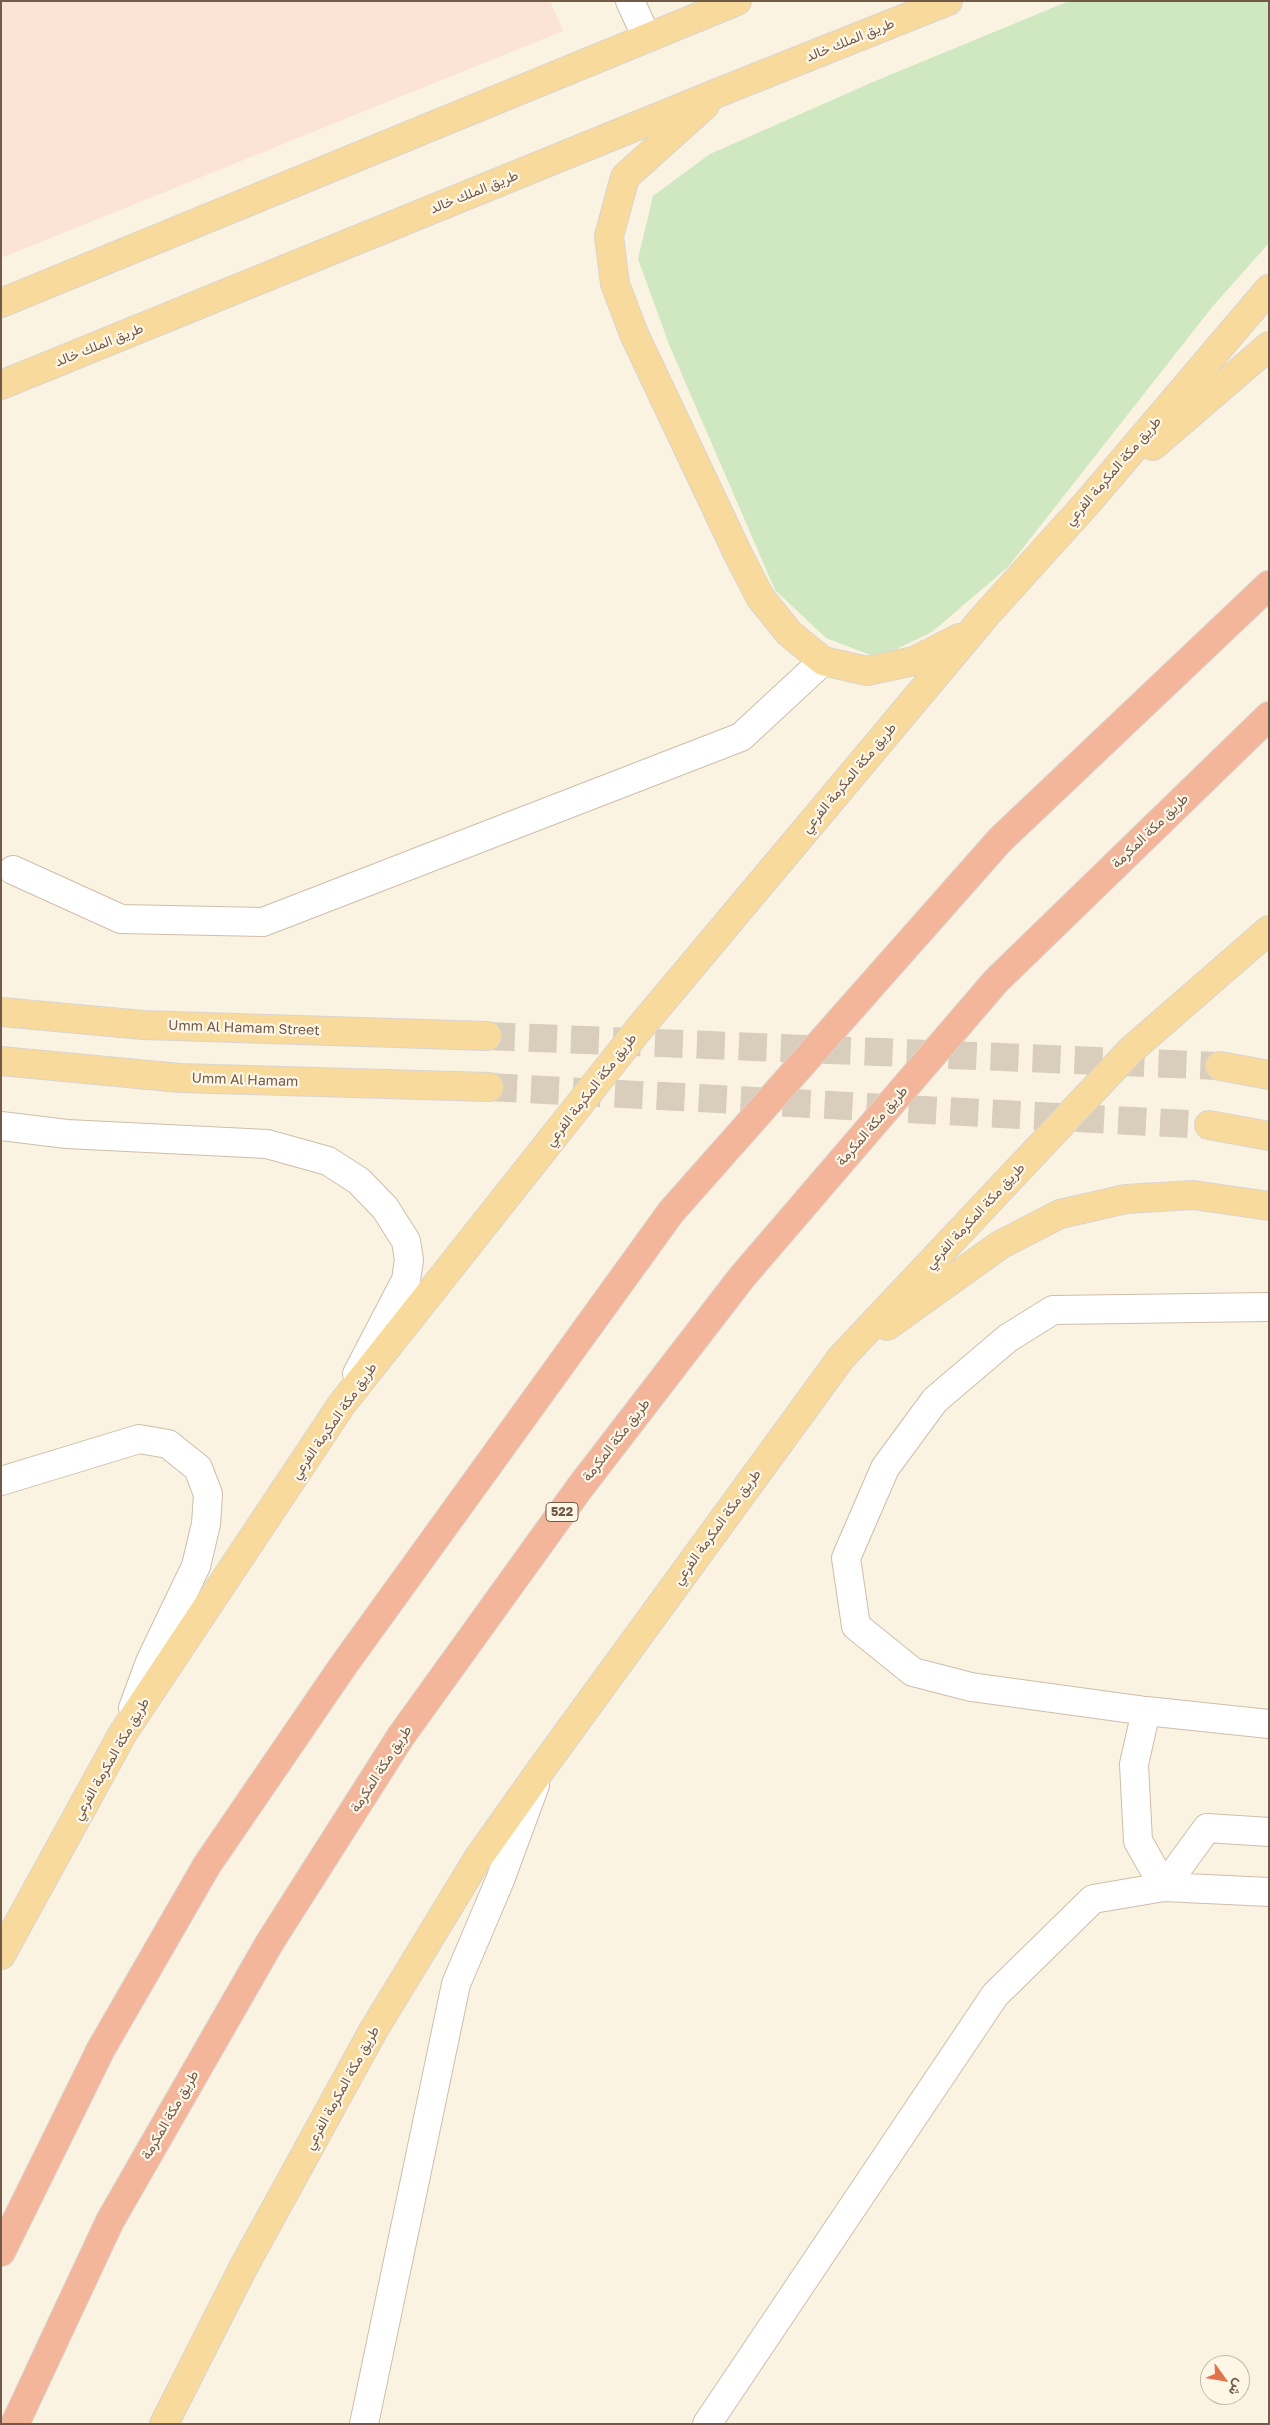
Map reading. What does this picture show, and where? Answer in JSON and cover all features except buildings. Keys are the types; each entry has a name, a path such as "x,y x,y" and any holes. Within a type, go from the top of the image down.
{"highway":[{"path":"1,2252 101,2049 208,1865 343,1666 671,1212 1000,840 1269,585"},
{"name":"طريق مكة المكرمة","path":"15,2424 110,2221 270,1942 401,1736 581,1486 742,1277 996,981 1269,716"}],"main road":[{"path":"1,303 737,1"},
{"name":"طريق الملك خالد","path":"1,385 948,1"},
{"path":"720,92 626,176 609,236 616,284 634,334 760,597 789,633 823,661 867,671 914,661 955,642 985,616"},
{"name":"طريق مكة المكرمة الفرعي","path":"1,1955 123,1733 342,1404 639,1029 985,616 1088,502 1269,289"},
{"path":"1088,502 1269,346"},
{"name":"طريق مكة المكرمة الفرعي","path":"164,2424 243,2268 373,2030 478,1860 540,1771 841,1358 1131,1050 1269,930"},
{"name":"Umm Al Hamam Street","path":"1,1012 143,1025 487,1036"},
{"name":"Umm Al Hamam","path":"1,1061 180,1078 489,1086"},
{"path":"1220,1066 1269,1075"},
{"path":"1209,1125 1269,1136"},
{"path":"841,1358 1000,1245 1060,1214 1126,1199 1193,1195 1269,1206"}],"street":[{"path":"630,1 647,38"},
{"path":"13,870 121,919 264,922 741,737 823,661"},
{"path":"1,1126 67,1134 267,1144 328,1161 359,1181 385,1208 406,1241 409,1260 406,1280 342,1404"},
{"path":"1269,1307 1053,1310 1008,1338 935,1400 885,1468 846,1558 856,1626 913,1672 971,1687 1146,1711 1269,1724"},
{"path":"1,1481 139,1439 168,1444 198,1468 208,1494 206,1524 196,1566 150,1662 123,1733"},
{"path":"1146,1711 1134,1764 1138,1841 1164,1887"},
{"path":"364,2424 456,1984 500,1880 540,1771"},
{"path":"1164,1887 1207,1828 1269,1832"},
{"path":"707,2424 995,1995 1093,1900 1164,1887 1269,1892"}],"shaded area":[{"path":"1,1 550,1 563,31 1,258"}],"green space":[{"path":"1069,1 1269,1 1269,243 1213,306 1008,567 932,632 878,658 826,638 775,590 670,347 638,259 653,196 710,154 873,82"}],"tunnel":[{"path":"487,1036 1220,1066"},
{"path":"489,1087 1209,1125"}]}
